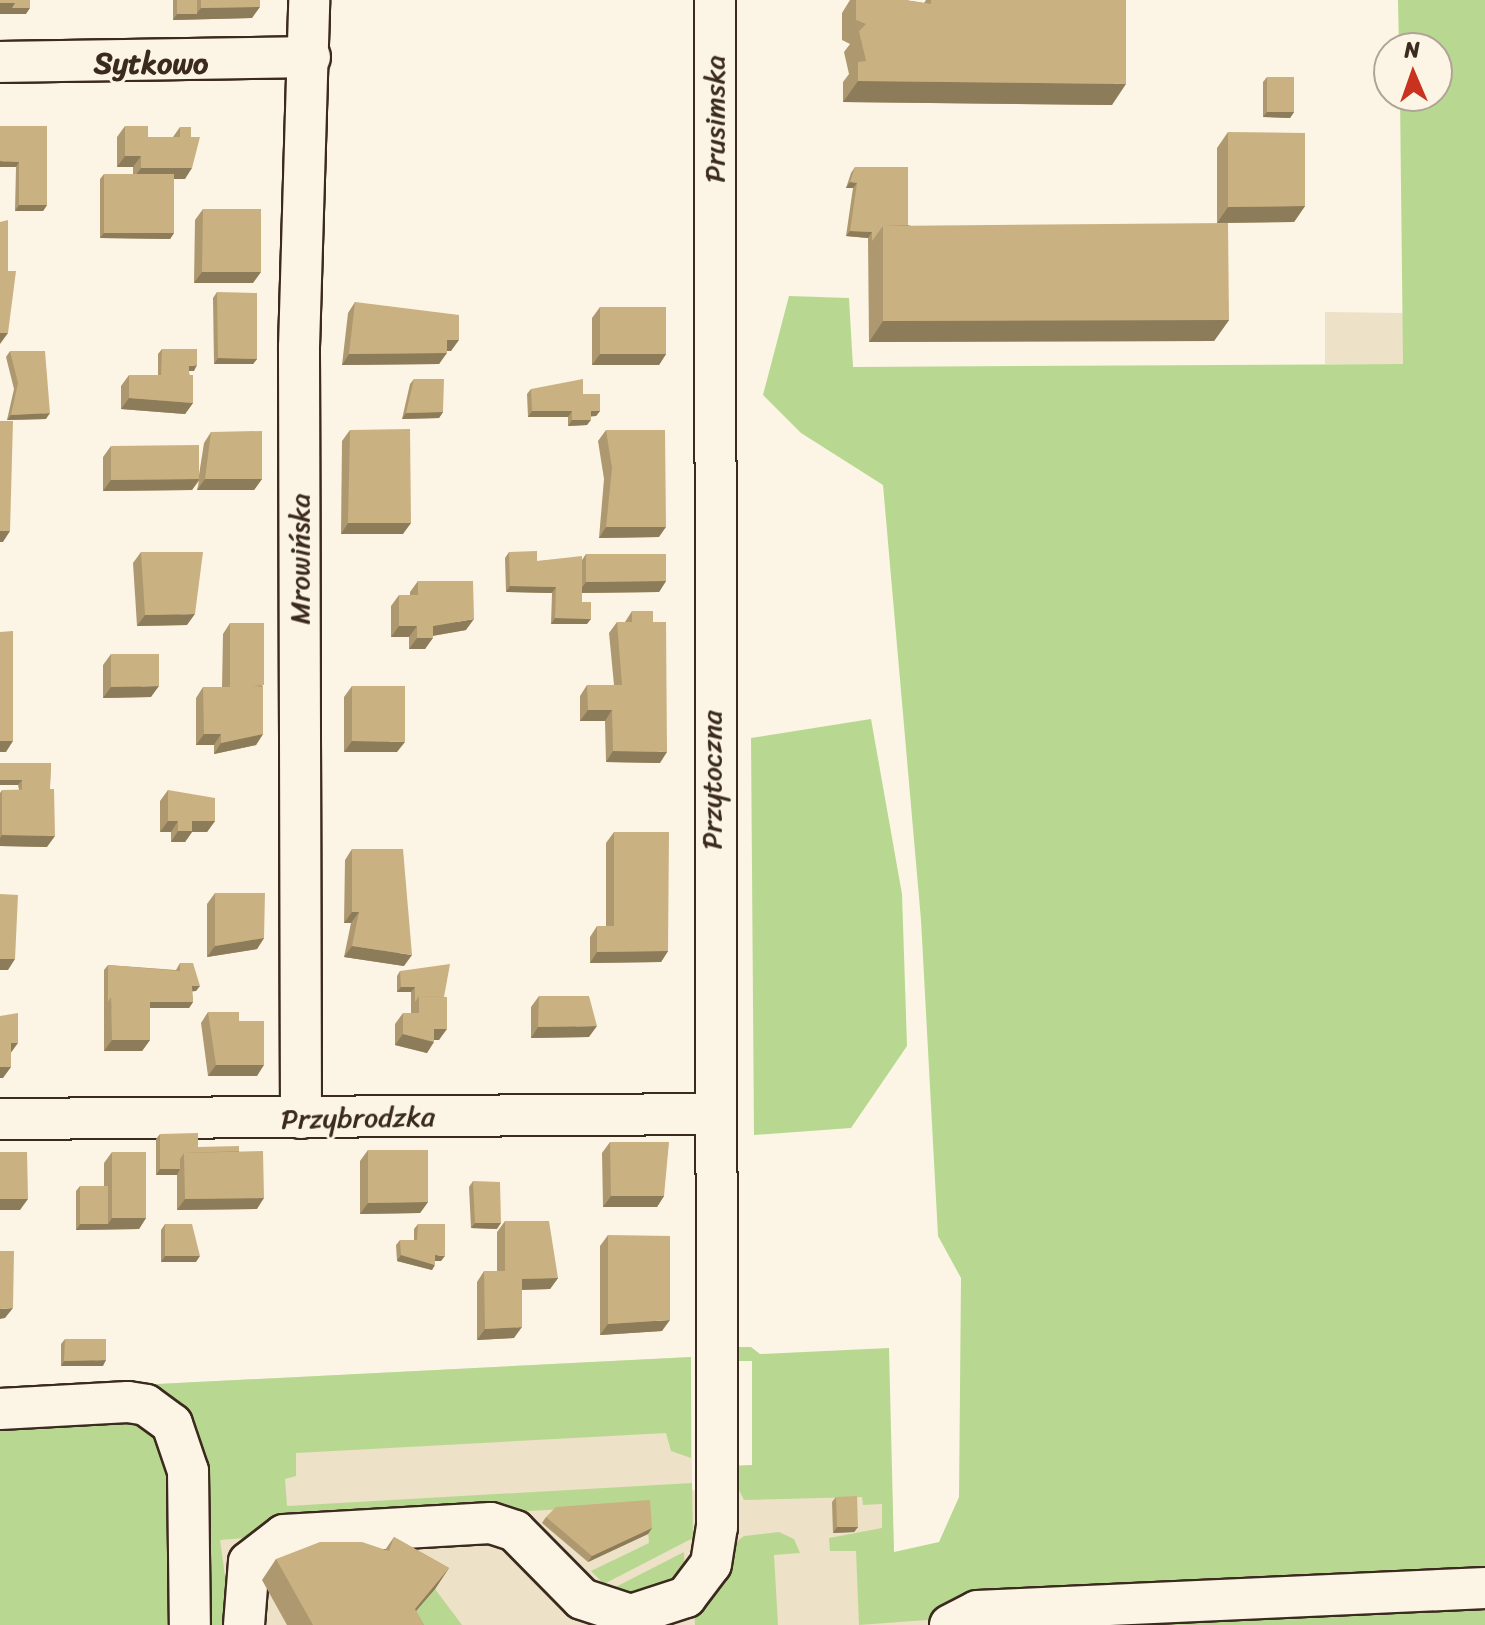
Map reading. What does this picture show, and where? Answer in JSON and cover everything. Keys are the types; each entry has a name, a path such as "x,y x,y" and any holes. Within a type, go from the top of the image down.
{"street":[{"name":"Mrowińska","path":"301,1118 299,347 306,280 309,0"},
{"name":"Prusimska","path":"715,0 715,237"},
{"path":"0,62 310,57"},
{"name":"Przytoczna","path":"244,1625 249,1562 284,1535 491,1523 515,1531 596,1607 652,1613 686,1597 702,1582 715,1546 715,237"},
{"name":"Przybrodzka","path":"0,1119 716,1114"},
{"path":"0,1409 128,1402 146,1405 172,1424 188,1471 190,1625"},
{"path":"950,1625 977,1611 1485,1588"}],"shaded area":[{"path":"1325,312 1403,313 1403,364 1325,364"},
{"path":"888,1348 895,1595 1485,1625 0,1625 0,1392 691,1357 692,1490 700,1491 759,1486"}],"green space":[{"path":"1398,0 1485,0 1485,1579 859,1625 856,1551 830,1551 829,1538 882,1528 882,1504 863,1505 862,1497 744,1500 727,1466 752,1465 752,1361 726,1361 726,1347 751,1347 760,1354 889,1348 894,1552 939,1542 959,1497 961,1278 938,1236 921,920 883,485 801,433 763,395 789,296 849,298 853,367 1403,364 1400,112 1453,112 1453,32 1399,32"},
{"path":"871,719 902,894 907,1046 851,1128 754,1135 751,738"},
{"path":"691,1357 691,1458 671,1451 666,1433 296,1453 296,1476 285,1479 287,1506 692,1483 693,1538 604,1584 591,1571 649,1543 646,1505 269,1524 244,1538 220,1540 232,1625 200,1625 198,1430 184,1407 163,1396 0,1392"},
{"path":"130,1418 169,1452 180,1625 0,1625 0,1420"},
{"path":"779,1532 794,1539 800,1553 774,1555 778,1625 695,1625 694,1607 730,1547 744,1536"},
{"path":"684,1552 685,1578 667,1594 600,1595"},
{"path":"435,1589 462,1625 404,1625"},
{"path":"1485,1597 1485,1625 983,1625"}],"building":[{"path":"0,0 15,0 15,3 0,3"},
{"path":"15,0 30,0 30,8 12,8"},
{"path":"177,0 197,0 197,14 177,14"},
{"path":"201,0 260,0 260,7 201,8"},
{"path":"856,0 905,0 931,4 931,0 1126,0 1126,84 858,81 858,62 866,61 859,31 866,24 856,20"},
{"path":"1267,77 1294,77 1294,112 1267,112"},
{"path":"0,126 47,126 47,205 19,205 19,162 0,161"},
{"path":"125,126 148,126 148,137 180,137 180,127 191,127 191,137 200,137 192,168 141,168 141,156 125,156"},
{"path":"1228,132 1305,133 1305,206 1228,207"},
{"path":"855,167 908,167 908,225 883,226 872,241 872,232 850,231 857,183 850,182"},
{"path":"104,174 174,174 174,233 104,233"},
{"path":"203,209 261,209 261,272 202,272"},
{"path":"8,220 8,271 16,271 8,333 0,333 0,222"},
{"path":"1228,223 1229,320 883,321 883,226"},
{"path":"217,292 257,293 257,359 218,358"},
{"path":"355,302 459,315 459,340 447,340 447,353 349,354"},
{"path":"600,307 666,307 666,354 600,354"},
{"path":"162,349 197,349 197,365 189,366 189,375 161,375"},
{"path":"10,351 45,351 50,413 11,415 18,383"},
{"path":"129,375 193,375 193,403 129,398"},
{"path":"414,379 444,379 443,412 406,413"},
{"path":"583,379 583,394 600,394 600,411 591,411 591,420 572,420 572,411 532,411 531,389"},
{"path":"0,421 13,421 10,531 0,531"},
{"path":"410,429 411,523 348,523 350,430"},
{"path":"606,430 665,430 666,527 606,527 612,468"},
{"path":"262,431 262,479 205,479 211,432"},
{"path":"199,445 199,479 111,480 111,446"},
{"path":"537,551 537,561 582,556 582,602 591,602 591,619 555,618 556,587 510,586 509,552"},
{"path":"141,552 203,552 195,614 145,615"},
{"path":"586,554 666,554 666,581 586,582"},
{"path":"418,581 473,581 474,619 433,626 433,638 417,638 417,626 399,626 399,595 418,595"},
{"path":"632,611 653,611 653,622 666,622 667,752 613,751 612,710 588,710 587,685 622,685 617,622 632,622"},
{"path":"230,623 264,623 264,685 253,686 263,687 263,734 221,743 221,734 204,734 203,687 230,687"},
{"path":"13,631 13,741 0,741 0,632"},
{"path":"111,654 159,654 159,686 111,687"},
{"path":"352,686 405,686 405,742 352,741"},
{"path":"0,763 51,763 50,790 22,790 22,780 0,780"},
{"path":"54,789 55,836 2,835 2,790"},
{"path":"168,790 215,798 215,821 192,821 192,831 178,831 178,821 168,821"},
{"path":"614,832 669,832 668,951 597,952 597,926 614,926"},
{"path":"352,849 403,849 412,955 352,946 359,912 352,912"},
{"path":"215,893 265,893 264,938 215,946"},
{"path":"0,894 18,895 15,959 0,959"},
{"path":"180,963 193,963 200,986 192,986 193,1002 150,1002 150,997 111,997 108,1002 108,965 180,971"},
{"path":"450,964 444,997 419,996 415,1002 415,987 401,987 400,971"},
{"path":"419,996 447,997 447,1029 434,1029 434,1042 403,1034 403,1013 419,1013"},
{"path":"539,996 589,996 597,1026 538,1027"},
{"path":"111,997 150,997 150,1040 112,1040"},
{"path":"208,1012 239,1012 239,1021 264,1021 264,1065 216,1065"},
{"path":"18,1013 18,1043 11,1043 11,1067 0,1067 0,1016"},
{"path":"198,1133 198,1147 239,1146 239,1151 184,1153 180,1159 180,1169 160,1169 160,1134"},
{"path":"610,1142 669,1142 664,1196 611,1196"},
{"path":"368,1150 428,1150 428,1202 368,1203"},
{"path":"263,1151 264,1198 185,1199 184,1153"},
{"path":"0,1152 27,1152 28,1199 0,1199"},
{"path":"112,1152 146,1152 146,1218 112,1218"},
{"path":"473,1181 500,1182 501,1223 475,1223"},
{"path":"80,1186 108,1186 108,1224 80,1224"},
{"path":"505,1221 549,1221 558,1278 522,1279 522,1327 485,1329 484,1271 505,1271"},
{"path":"165,1224 192,1224 200,1256 165,1256"},
{"path":"418,1224 445,1224 445,1256 435,1255 435,1265 401,1255 400,1240 417,1240"},
{"path":"608,1235 670,1236 670,1320 608,1324"},
{"path":"0,1251 14,1251 13,1308 0,1309"},
{"path":"65,1339 106,1339 106,1360 64,1361"},
{"path":"857,1496 858,1527 837,1527 836,1497"},
{"path":"650,1500 652,1528 592,1556 546,1517 556,1507"},
{"path":"394,1537 449,1568 415,1609 424,1625 313,1625 276,1559 320,1542 362,1542 389,1551"}],"district":[{"name":"Sytkowo","path":"151,63"}]}
